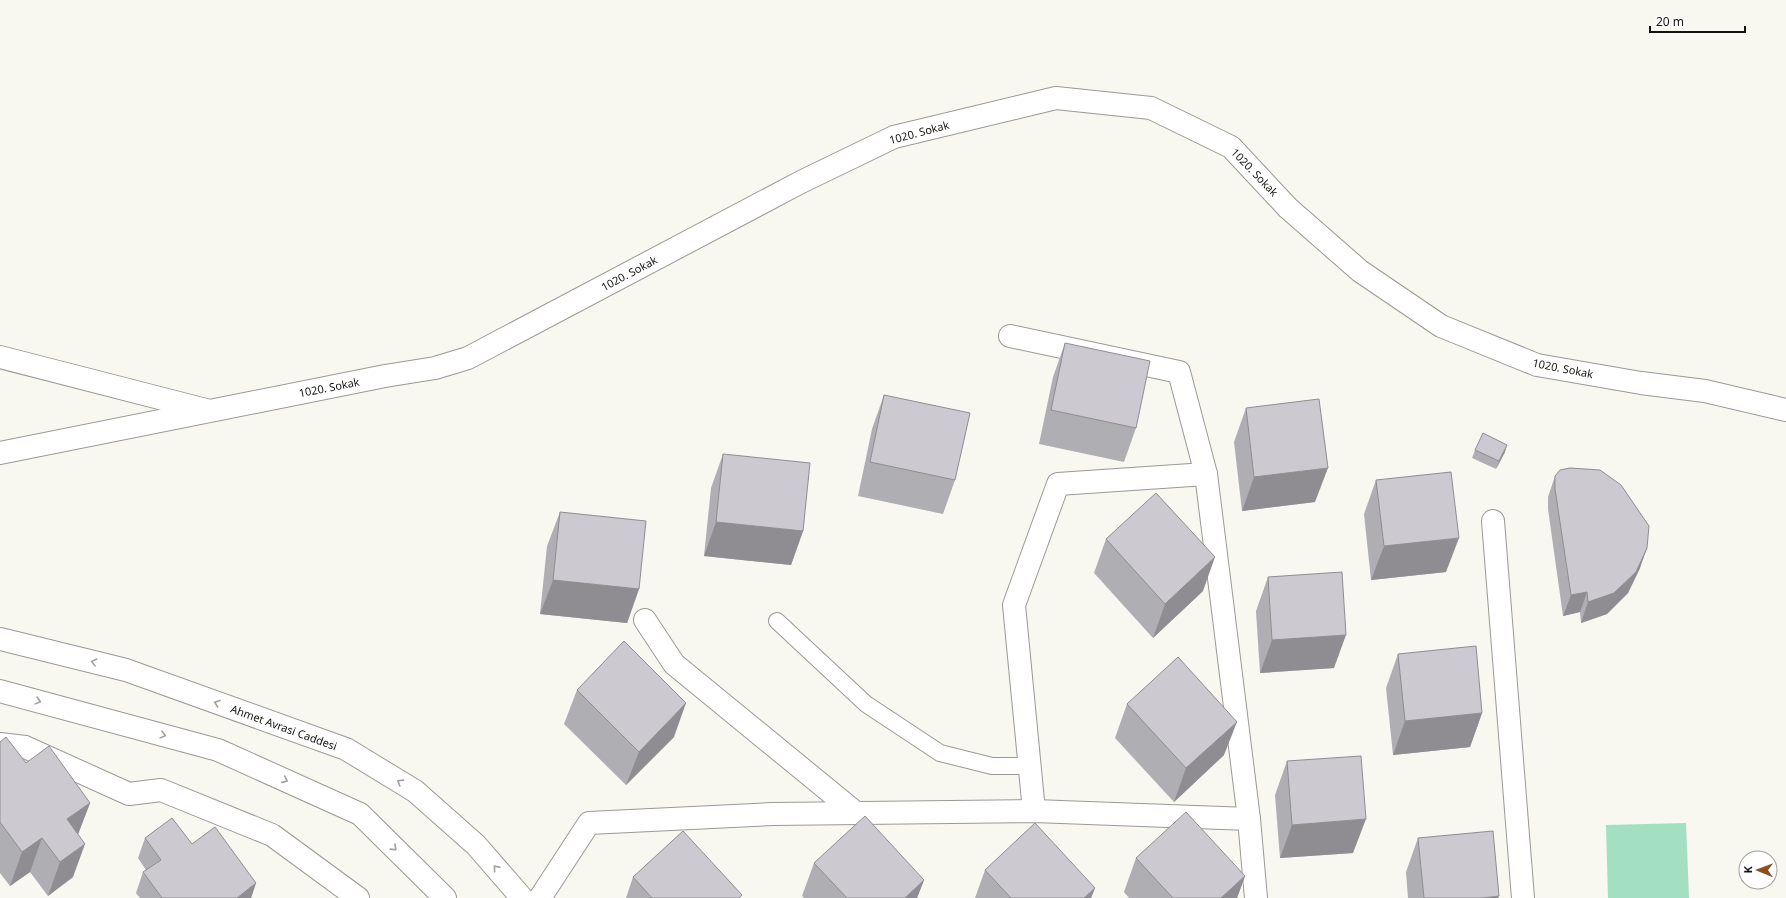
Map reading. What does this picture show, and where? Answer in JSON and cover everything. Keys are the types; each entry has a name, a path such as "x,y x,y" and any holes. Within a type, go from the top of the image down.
{"street":[{"name":"1020. Sokak","path":"0,453 385,376 435,368 468,358 801,182 894,137 1056,98 1151,108 1231,147 1288,208 1360,271 1441,326 1537,365 1641,383 1705,390 1786,410"},
{"path":"1010,336 1179,372 1206,474 1249,819 1256,898"},
{"path":"0,357 211,411"},
{"path":"1034,811 1014,605 1058,484 1206,474"},
{"path":"1493,521 1523,898"},
{"path":"645,620 674,664 856,813"},
{"name":"Ahmet Avrasi Caddesi","path":"0,639 126,670 346,749 415,791 476,845 522,898"},
{"path":"0,691 218,750 360,814 445,898"},
{"path":"0,744 25,747 129,794 161,790 272,835 343,894"},
{"path":"540,898 589,823 772,814 1034,811 1249,819"}],"lane":[{"path":"778,622 866,704 940,753 992,766 1030,766"}],"green space":[{"path":"1686,823 1689,898 1608,898 1606,825"}],"building":[{"path":"1065,343 1150,361 1136,428 1051,410"},
{"path":"884,395 970,413 955,480 870,462"},
{"path":"1319,399 1328,468 1254,477 1246,408"},
{"path":"1483,433 1507,445 1499,461 1475,450"},
{"path":"723,454 810,463 803,531 716,522"},
{"path":"1570,468 1600,470 1621,485 1649,526 1647,548 1636,572 1614,593 1588,602 1587,592 1571,595 1555,489 1555,476 1560,470"},
{"path":"1451,472 1459,538 1384,546 1376,480"},
{"path":"1156,493 1215,557 1165,604 1106,539"},
{"path":"560,512 646,521 639,589 553,580"},
{"path":"1342,572 1346,635 1272,640 1268,577"},
{"path":"624,641 686,703 639,752 577,690"},
{"path":"1476,646 1482,713 1405,721 1398,654"},
{"path":"1178,657 1237,722 1186,768 1127,704"},
{"path":"6,737 26,763 49,746 90,803 67,819 85,844 60,862 42,838 22,852 0,822 0,742"},
{"path":"1361,756 1366,819 1292,825 1287,761"},
{"path":"1186,812 1245,876 1221,898 1173,898 1136,858"},
{"path":"865,816 924,880 905,898 847,898 814,863"},
{"path":"172,818 192,844 215,827 256,883 237,898 162,898 143,872 161,860 145,838"},
{"path":"1035,823 1095,888 1084,898 1011,898 985,870"},
{"path":"683,831 742,895 739,898 652,898 633,877"},
{"path":"1493,831 1499,896 1482,898 1424,898 1418,838"}]}
